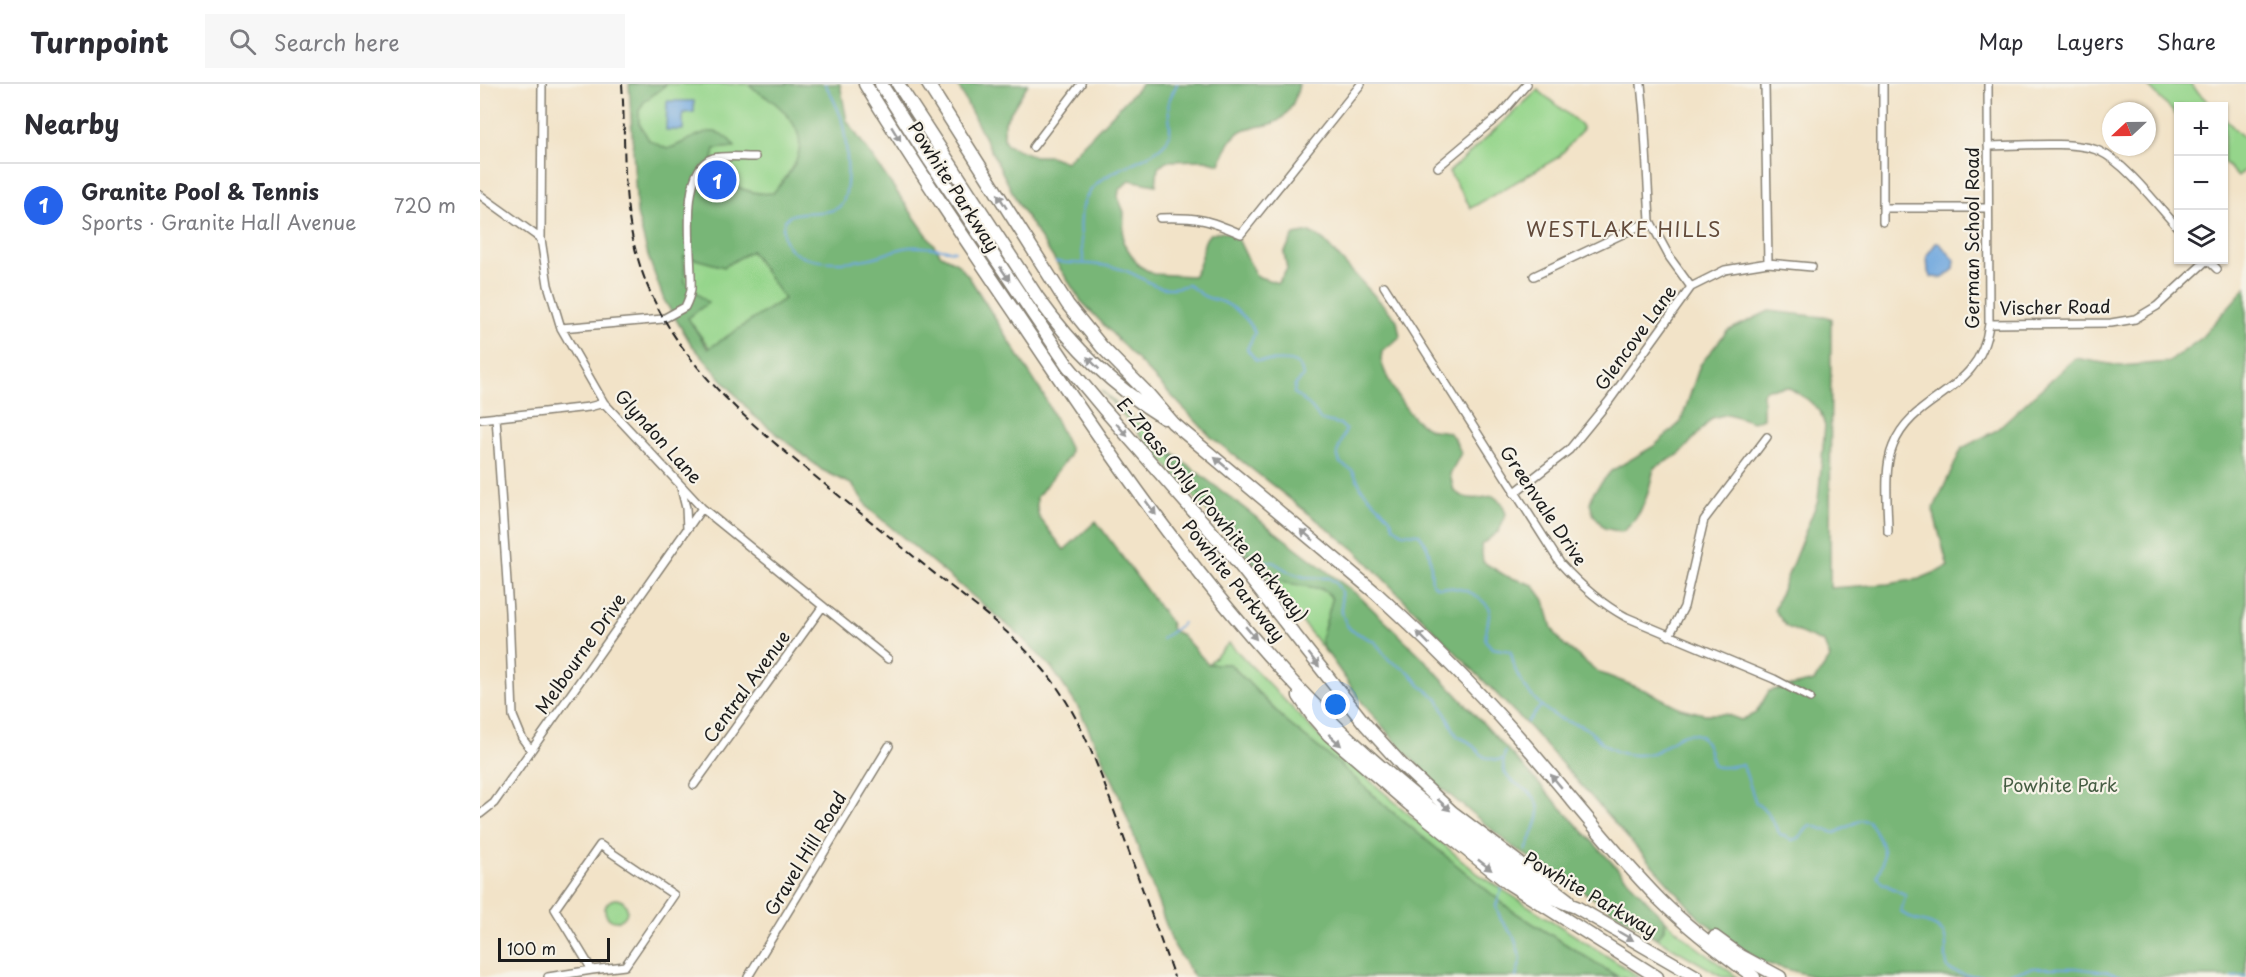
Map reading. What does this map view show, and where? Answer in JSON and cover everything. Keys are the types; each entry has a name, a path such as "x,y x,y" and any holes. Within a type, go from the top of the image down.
{"highway":[{"name":"Powhite Parkway","path":"866,84 940,201 1104,444 1178,543 1288,677 1355,744 1435,812 1532,885 1556,900 1576,907 1697,977"},
{"name":"E-ZPass Only (Powhite Parkway)","path":"881,84 1068,366 1236,560 1365,724 1402,765 1452,812 1576,907"},
{"name":"E-ZPass Only (Powhite Parkway)","path":"898,84 1038,298 1063,331 1091,362 1125,392 1173,423"},
{"name":"Powhite Parkway","path":"928,84 1068,306 1102,347 1173,423 1377,594 1408,623 1516,734 1641,879 1682,920 1754,977"},
{"path":"1288,677 1314,718 1329,735 1462,847 1538,903 1657,977"},
{"path":"1593,826 1628,853 1702,927 1741,956 1780,977"}],"street":[{"name":"Glyndon Lane","path":"542,84 541,239 548,285 561,328 604,403 702,508 888,659"},
{"path":"1033,147 1081,84"},
{"path":"1160,218 1191,217 1210,220 1241,234 1361,84"},
{"path":"1438,168 1502,113 1527,84"},
{"path":"1641,84 1650,221 1670,258 1691,287"},
{"path":"1765,84 1768,264"},
{"path":"1883,84 1883,222"},
{"name":"German School Road","path":"1888,532 1889,461 1896,439 1909,421 1973,368 1984,350 1989,324 1988,84"},
{"path":"1988,146 2069,146 2097,150 2121,167 2174,224"},
{"path":"561,328 663,319 685,307 691,287 690,212 694,178 700,166 712,159 754,157"},
{"path":"480,195 541,239"},
{"path":"1883,208 1988,208"},
{"path":"1534,276 1650,221"},
{"name":"Glencove Lane","path":"1514,492 1569,450 1609,401 1691,287 1725,270 1768,264 1812,267"},
{"name":"Vischer Road","path":"1989,324 2111,323 2135,320 2157,306 2204,264"},
{"path":"2212,264 2217,269"},
{"name":"Greenvale Drive","path":"1384,286 1560,563 1584,588 1606,606 1626,618 1774,679 1810,698"},
{"path":"480,419 589,407 604,403"},
{"path":"496,417 509,612 513,716 522,738 531,750"},
{"path":"1669,636 1684,607 1704,520 1767,437"},
{"path":"681,487 686,508 687,529"},
{"name":"Melbourne Drive","path":"480,814 494,803 702,508"},
{"name":"Central Avenue","path":"694,785 824,606"},
{"name":"Gravel Hill Road","path":"748,977 889,746"},
{"path":"548,977 625,966 674,895 600,845 555,909 592,970"}],"green space":[{"path":"629,84 667,84 644,102 639,111 639,123 649,140 667,149 702,133 719,133 735,147 715,149 711,169 740,188 756,193 773,193 797,158 800,148 799,137 787,115 749,84 840,84 847,121 941,255 957,263 969,277 1044,396 1070,450 1069,456 1037,497 1039,517 1064,550 1096,521 1170,622 1172,630 1182,635 1208,664 1230,664 1289,724 1511,910 1618,977 1194,977 1173,944 1116,787 1078,707 1051,667 1018,634 868,508 853,485 822,470 753,415 691,344 664,300 649,259 637,214","holes":["751,251 784,299 708,349 688,318 708,303 685,282 684,256 724,267"]},
{"path":"635,84 787,84 815,136 797,298 715,355 667,291 646,225"},
{"name":"Powhite Park","path":"957,84 1028,84 1004,123 1004,139 1007,145 1034,156 1050,156 1066,162 1142,84 1299,84 1296,96 1287,113 1277,122 1239,132 1229,144 1220,164 1205,160 1166,161 1158,168 1156,185 1129,180 1119,191 1118,197 1124,212 1123,242 1138,265 1153,274 1193,276 1198,268 1207,237 1213,233 1222,232 1236,235 1256,276 1278,283 1287,269 1284,253 1294,235 1310,232 1324,241 1397,320 1400,337 1382,351 1381,362 1398,396 1414,418 1427,428 1447,432 1456,442 1461,453 1450,474 1454,491 1472,498 1493,496 1502,503 1506,514 1499,531 1481,545 1483,562 1506,576 1533,585 1544,600 1552,628 1561,642 1598,672 1647,691 1680,708 1704,714 1725,714 1741,720 1756,713 1769,691 1814,681 1830,658 1824,643 1787,627 1774,610 1818,500 1825,426 1820,411 1788,387 1766,389 1763,393 1763,418 1753,422 1728,414 1712,418 1680,454 1654,468 1640,511 1622,532 1604,528 1593,514 1590,503 1593,493 1611,471 1654,446 1681,422 1700,365 1727,331 1769,311 1831,318 1830,588 1888,584 1919,579 1948,567 1933,510 1962,448 1995,431 2075,358 2121,366 2169,362 2200,339 2246,287 2246,977 1815,977 1761,962 1700,919 1531,729 1355,550 1211,437 1081,301 1019,205"},
{"path":"2146,84 2190,84 2208,102 2174,102 2174,113"},
{"path":"1538,90 1580,124 1583,129 1559,157 1471,208 1449,172"},
{"path":"2228,122 2246,140 2246,169 2238,177 2228,166"},
{"path":"1101,390 1176,456 1172,456 1172,461 1241,542 1259,571"},
{"path":"1172,456 1176,456 1359,596 1421,656 1665,920 1660,934 1656,938 1513,847 1434,782 1364,705 1323,647 1321,639 1332,600 1330,595 1322,589 1269,580 1259,571 1241,542 1208,506 1172,460"},
{"path":"1269,580 1314,587 1329,594 1332,600 1323,647 1328,655"},
{"path":"1229,643 1322,739 1478,874 1640,977 1618,977 1511,910 1289,724 1230,664 1208,664"},
{"path":"616,899 624,902 627,910 624,918 616,921 608,918 605,910 608,902"},
{"path":"1665,920 1737,977 1723,977 1656,938 1665,927"}],"water":[{"path":"667,101 694,101 694,112 683,113 683,130 666,130"},
{"path":"1936,243 1939,243 1955,260 1954,269 1943,278 1931,277 1928,272 1927,255"}],"waterway":[{"path":"825,84 838,109 843,125 847,163 846,189 840,206 833,210 797,214 785,221 783,229 785,241 792,250 802,257 828,262 877,257 910,247 955,251"},
{"path":"1084,264 1081,229 1084,203 1099,182 1150,155 1166,142 1170,132 1168,106 1177,84"},
{"path":"1056,262 1095,264 1117,268 1166,288 1188,285 1204,296 1223,302 1246,319 1255,333 1247,349 1256,360 1285,361 1297,364 1303,377 1295,385 1294,393 1309,405 1321,420 1340,424 1346,430 1337,453 1340,463 1353,471 1362,489 1390,518 1394,527 1402,533 1419,534 1429,552 1432,583 1437,587 1453,588 1473,594 1490,609 1485,640 1492,648 1510,651 1515,669 1523,684 1540,704 1554,715 1584,727 1609,748 1627,754 1640,755 1658,751 1685,734 1691,733 1702,737 1707,744 1714,766 1743,765 1756,803 1767,812 1780,834 1792,840 1799,838 1810,825 1835,833 1861,820 1868,821 1882,847 1883,861 1877,876 1882,883 1906,895 1901,911 1911,918 1934,925 1943,933 1949,970 1965,975 1994,977 2032,968 2074,968 2107,972 2123,977"},
{"path":"1260,564 1264,561 1273,562 1291,573 1304,577 1329,578 1335,582 1341,591 1342,613 1351,630 1375,642 1389,660 1409,672 1421,686 1437,698 1457,736 1469,742 1484,757 1503,759"},
{"path":"1162,639 1183,623"},
{"path":"1527,722 1541,706"},
{"path":"1505,752 1503,764 1505,773 1510,780 1531,794 1537,801 1539,816 1526,851"},
{"path":"1502,888 1496,906 1501,920 1514,937 1521,959 1516,977"},
{"path":"2232,977 2246,976"}],"railway":[{"path":"622,84 626,187 631,228 646,283 662,315 681,345 703,373 753,424 994,621 1043,669 1079,724 1097,765 1174,977"}],"place":[{"name":"Granite Pool & Tennis","path":"717,180"}],"district":[{"name":"WESTLAKE HILLS","path":"1624,230"}]}
